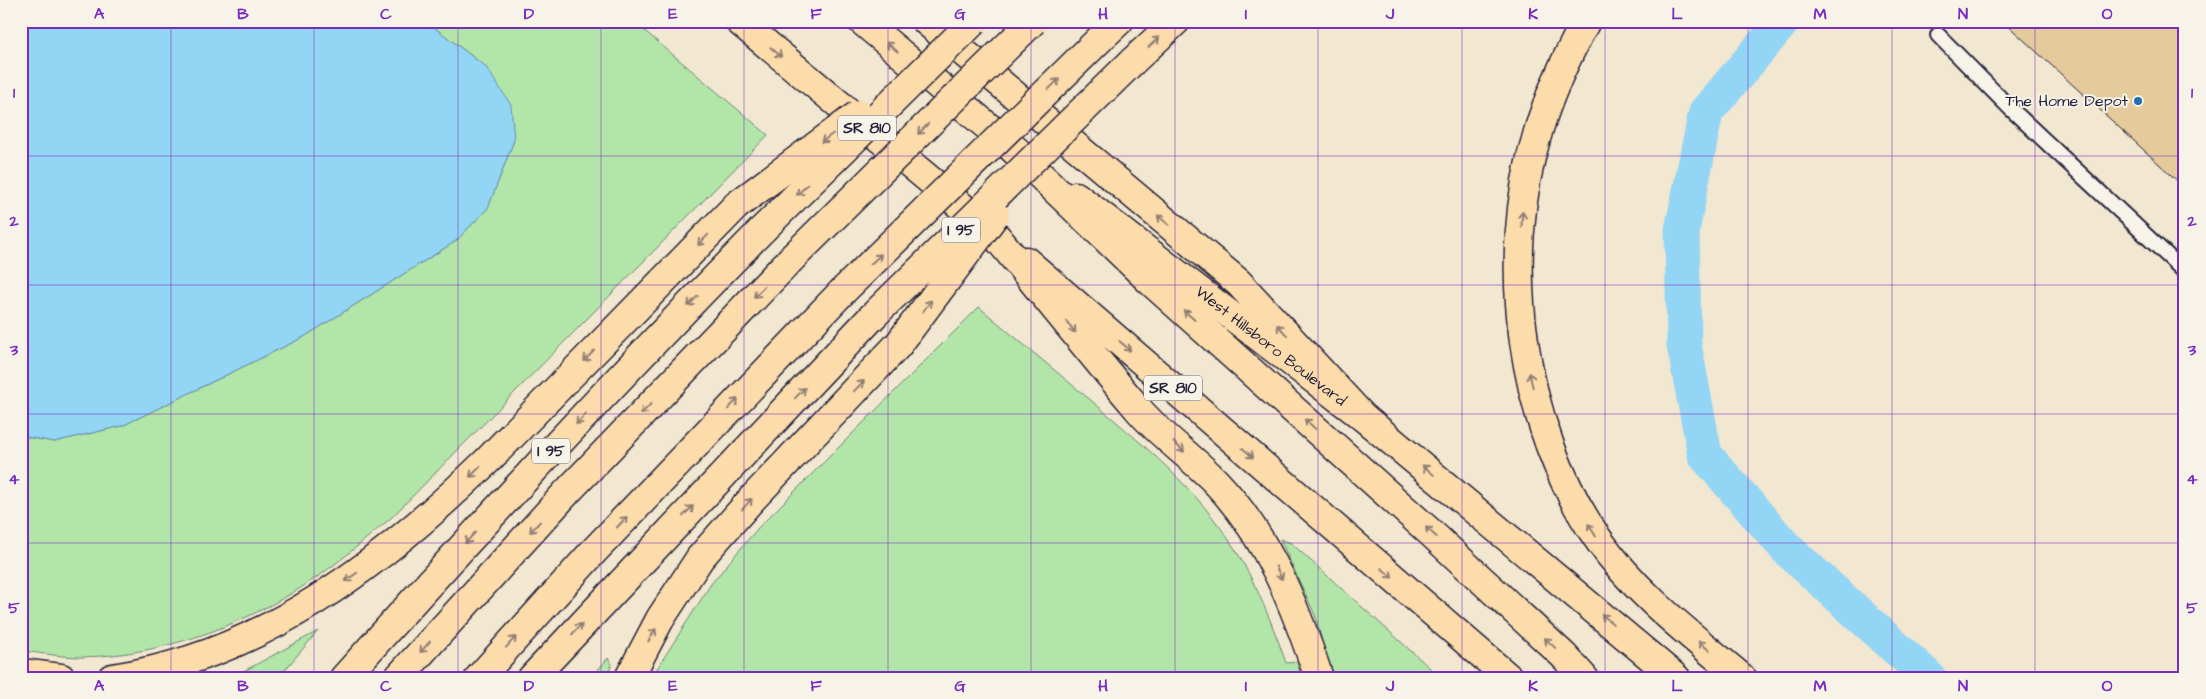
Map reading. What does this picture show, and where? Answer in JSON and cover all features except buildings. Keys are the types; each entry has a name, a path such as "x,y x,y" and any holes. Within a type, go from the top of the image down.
{"main road":[{"name":"SR 810","path":"738,21 995,235 1508,678"},
{"name":"West Hillsboro Boulevard","path":"862,21 1010,146 1364,417 1676,678"},
{"path":"926,21 1239,283 1364,417"},
{"name":"I 95","path":"344,678 669,325 974,21"},
{"path":"398,678 567,492 793,257 1033,21"},
{"name":"I 95","path":"532,678 872,317 1176,21"},
{"path":"1586,21 1565,64 1538,133 1524,205 1519,279 1524,348 1531,384 1541,421 1560,472 1597,539 1636,586 1742,678"},
{"path":"478,678 600,545 841,293 1111,28"},
{"path":"112,678 150,671 225,648 297,612 371,563 445,501 487,461 736,205 936,57"},
{"path":"629,678 660,620 700,558 751,500 898,345 1049,144"},
{"path":"1010,146 1148,279 1431,532 1564,656 1584,678"},
{"path":"995,235 1140,412 1216,482 1238,507 1258,535 1290,595 1319,678"},
{"path":"21,673 61,678"}],"lane":[{"path":"1938,35 2011,108 2185,272"}],"green space":[{"path":"426,21 633,21 768,135 391,518 323,573 268,607 239,621 178,642 114,655 82,657 21,651 21,436 54,442 122,426 304,337 456,241 488,208 514,140 486,67"},
{"path":"979,307 1132,436 1170,470 1204,507 1220,527 1243,563 1264,604 1286,663 1297,662 1301,678 651,678 711,584 757,529"},
{"path":"1280,539 1291,543 1441,678 1332,678 1315,615"},
{"path":"318,631 278,678 231,678"},
{"path":"608,658 612,664 607,678 591,678"}],"water":[{"path":"21,21 426,21 486,67 511,105 514,140 488,208 456,241 304,337 122,426 54,442 21,436"}],"waterway":[{"path":"1783,21 1706,112 1682,230 1684,345 1705,455 1787,549 1929,678"}],"place":[{"name":"The Home Depot","path":"2138,101"}]}
